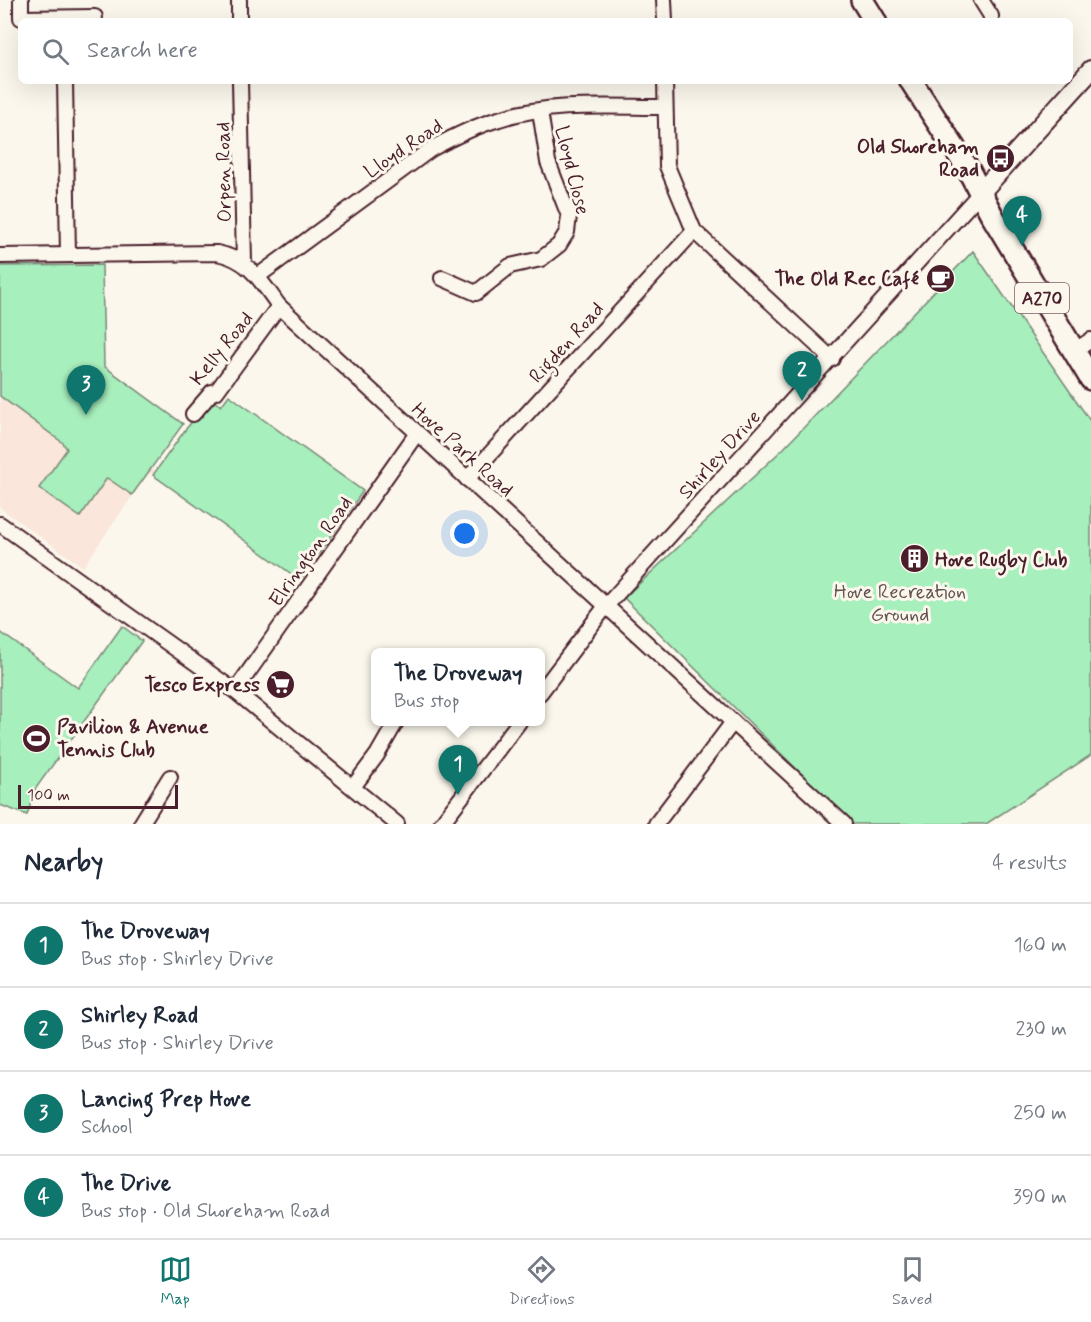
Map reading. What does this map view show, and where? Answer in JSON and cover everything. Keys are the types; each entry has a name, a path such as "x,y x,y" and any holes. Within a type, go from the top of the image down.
{"main road":[{"path":"862,0 873,18"},
{"path":"980,193 1091,70"},
{"name":"A270","path":"913,84 968,169 980,193 1083,346 1091,379"}],"street":[{"path":"21,0 21,18 95,17"},
{"path":"239,0 239,18"},
{"path":"664,0 664,18"},
{"path":"981,0 991,18"},
{"path":"65,84 68,255"},
{"name":"Orpen Road","path":"240,84 244,262"},
{"path":"665,84 667,166 694,231 832,359"},
{"name":"Lloyd Road","path":"258,276 431,149 458,135 500,118 540,111 578,107 665,107"},
{"name":"Lloyd Close","path":"476,293 510,266 541,259 559,245 567,232 569,216 548,162 540,111"},
{"name":"Shirley Drive","path":"545,686 606,606 980,193"},
{"name":"Rigden Road","path":"467,479 694,231"},
{"name":"Hove Park Road","path":"0,256 217,253 244,262 258,276 279,306 844,824"},
{"path":"442,278 476,293 482,306"},
{"name":"Kelly Road","path":"193,414 212,392 216,392 279,306"},
{"name":"Elrington Road","path":"235,691 417,433"},
{"path":"0,524 235,691 397,824"},
{"path":"656,824 733,722"},
{"path":"353,787 394,726"},
{"path":"441,824 516,726"},
{"path":"141,824 170,777"}],"shaded area":[{"path":"102,265 104,366 183,424 152,468 168,479 229,395 363,491 300,580 149,472 83,567 0,508 0,266"}],"green space":[{"name":"Hove Recreation Ground","path":"973,251 1091,422 1091,755 986,824 852,824 624,598 784,448"},
{"path":"102,265 104,366 183,424 132,495 107,478 80,517 39,488 67,449 63,443 0,396 0,266"},
{"path":"229,395 363,491 300,580 153,475 185,430 211,399 221,406"},
{"name":"Pavilion & Avenue Tennis Club","path":"122,626 142,641 36,788 27,815 0,805 0,632 78,688"}],"place":[{"name":"Old Shoreham Road","path":"1000,158"},
{"name":"The Drive","path":"1022,246"},
{"name":"The Old Rec Café","path":"940,278"},
{"name":"Shirley Road","path":"802,401"},
{"name":"Lancing Prep Hove","path":"86,415"},
{"name":"Hove Rugby Club","path":"914,559"},
{"name":"Tesco Express","path":"281,684"},
{"name":"Pavilion & Avenue Tennis Club","path":"36,738"},
{"name":"The Droveway","path":"458,795"}]}
